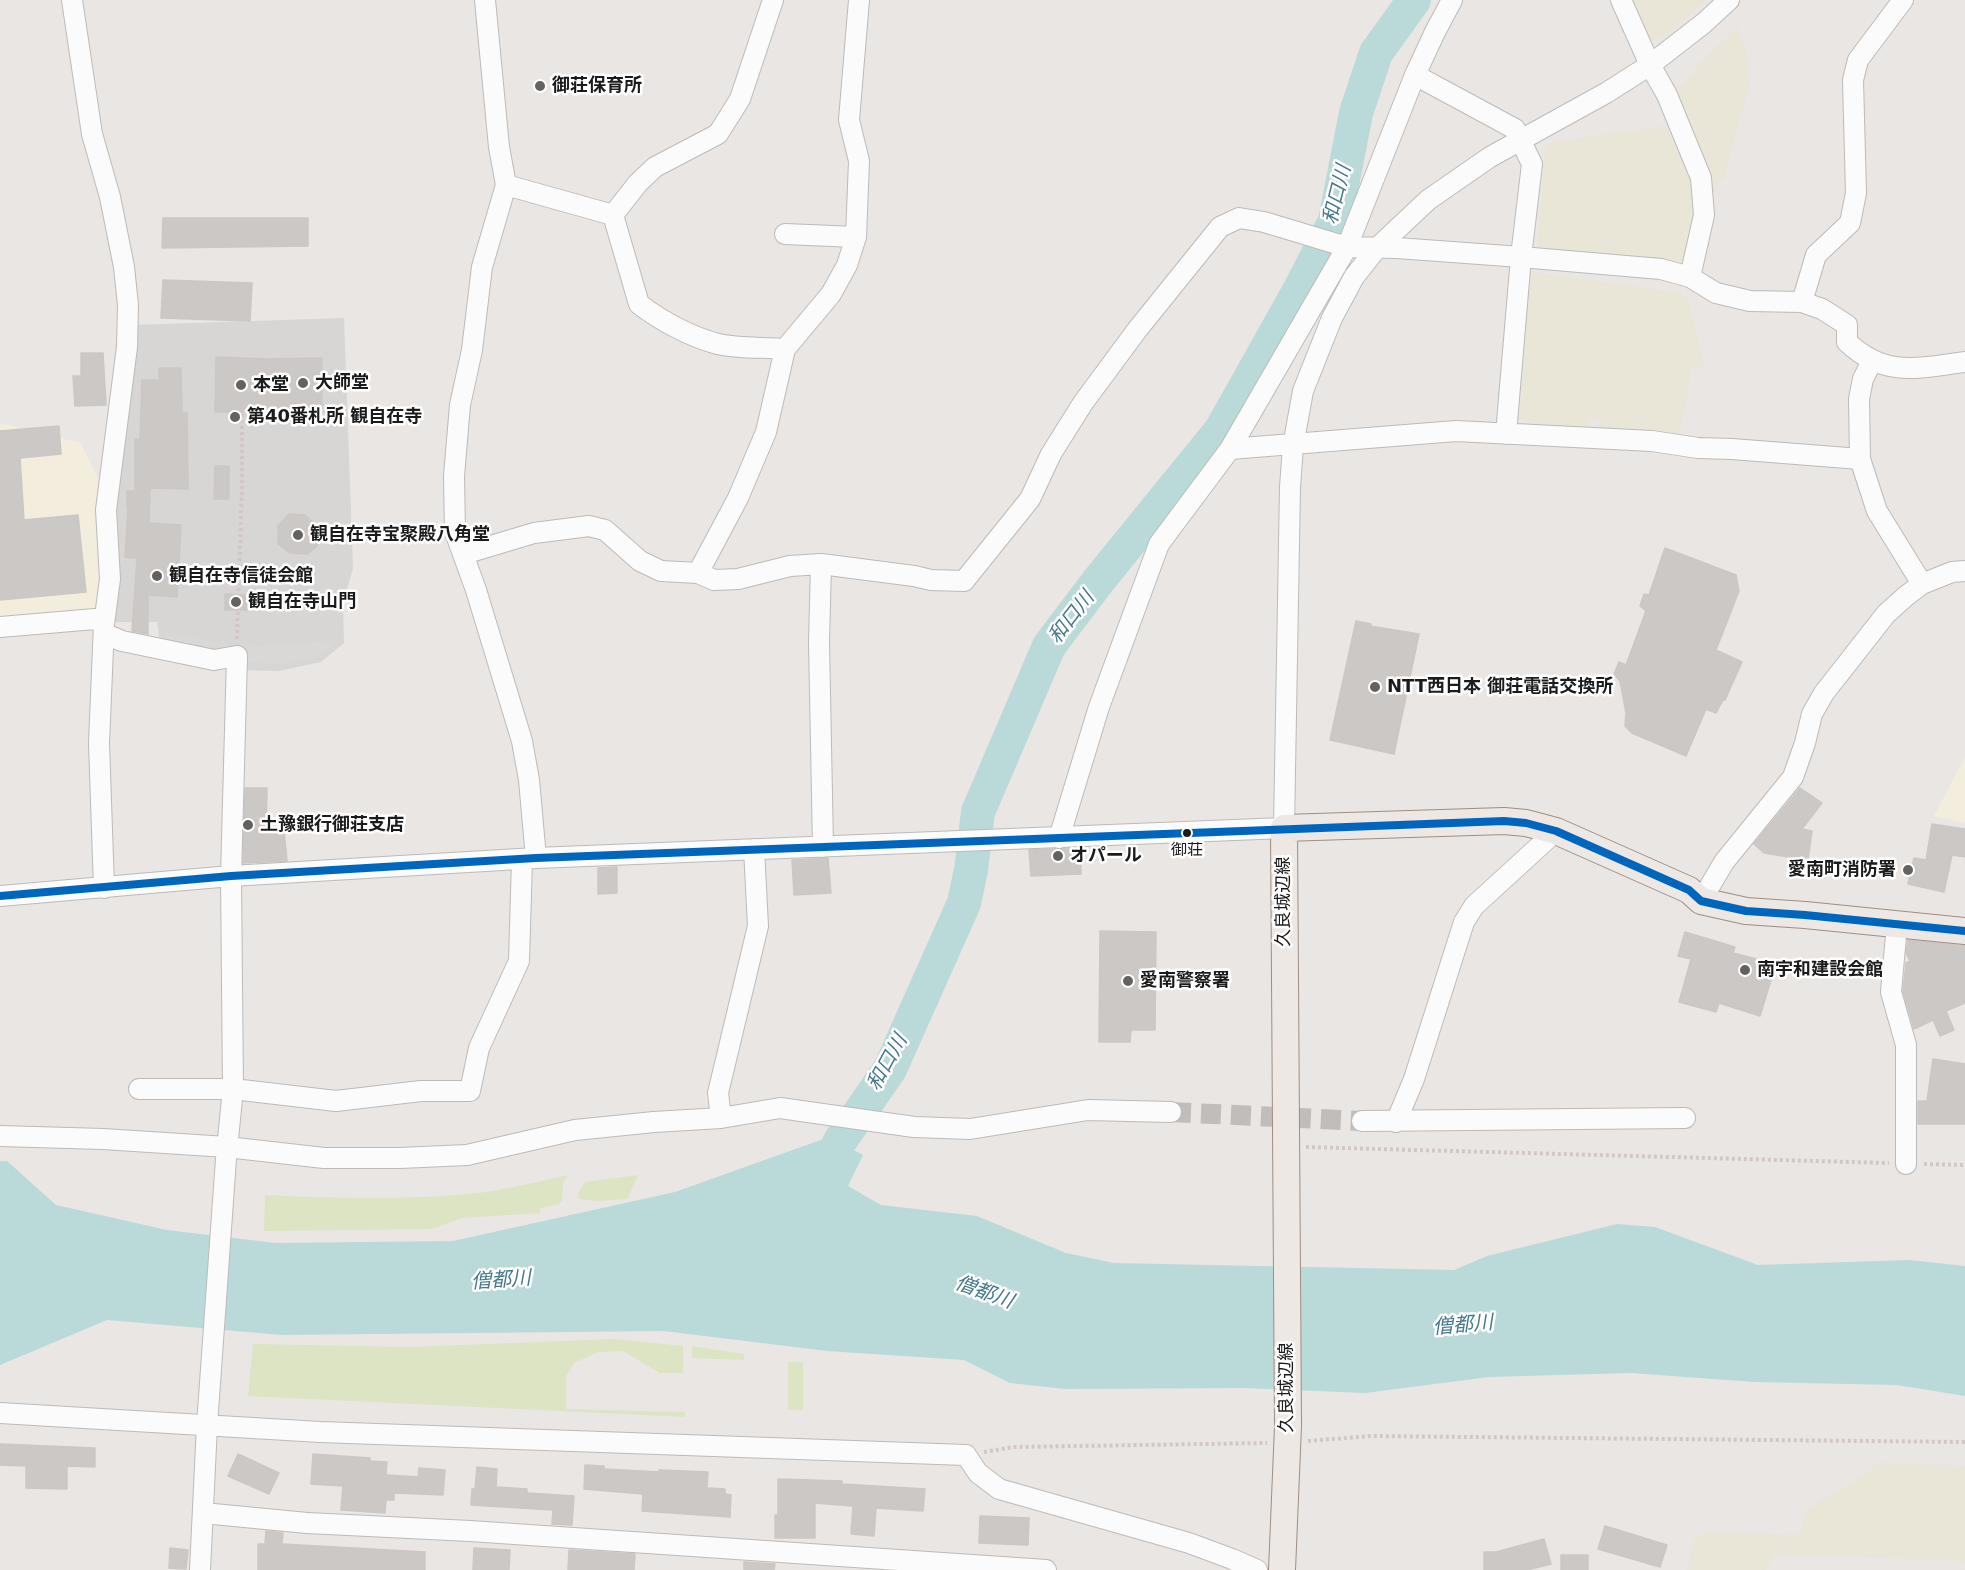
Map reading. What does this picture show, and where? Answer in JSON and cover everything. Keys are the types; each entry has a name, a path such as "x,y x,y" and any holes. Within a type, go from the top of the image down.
{"main road":[{"path":"1284,828 1504,821 1526,823 1556,831 1689,890 1701,901 1746,911 1965,931"},
{"name":"久良城辺線","path":"1282,1570 1288,1434 1284,828"}],"street":[{"path":"72,0 92,134 110,196 124,267 128,305 127,347 106,510 110,579 104,629 99,743 104,888"},
{"path":"139,1089 233,1089 336,1101 421,1091 470,1091 479,1048 519,961 529,859 529,780 522,741 476,590 455,532 454,476 460,405 472,350 482,267 506,185 499,147 485,0"},
{"path":"613,215 638,183 656,167 718,134 740,99 773,0"},
{"path":"698,573 738,498 765,432 784,349 831,294 847,264 856,237 859,161 849,120 859,0"},
{"path":"1059,838 1099,707 1159,544 1230,449 1341,245 1415,75 1452,0"},
{"path":"1621,0 1666,95 1701,177 1704,215 1690,277"},
{"path":"0,896 231,876 529,859 1284,828 1289,498 1293,446 1303,391 1332,318 1354,277 1377,248 1428,200 1490,158 1606,93 1650,65 1704,24 1729,0"},
{"path":"1802,302 1816,255 1850,223 1856,193 1853,80 1858,60 1903,0"},
{"path":"1415,75 1515,129 1532,164 1521,257 1506,434"},
{"path":"506,185 613,215"},
{"path":"613,215 639,304 694,336 719,344 784,349"},
{"path":"464,554 534,532 589,526 605,530 640,561 661,571 698,573 714,580 738,579 790,566 821,564 931,580 964,581 1030,499 1051,454 1083,403 1137,330 1220,227 1239,218 1341,245 1661,269 1690,277 1716,293 1750,301 1802,302 1822,309 1847,325 1847,342 1861,355 1872,361 1896,368 1918,368 1965,362"},
{"path":"785,234 856,237"},
{"path":"1872,361 1863,380 1859,399 1860,459 1877,511 1922,584"},
{"path":"1230,449 1293,446 1456,431 1652,441 1698,448 1860,459"},
{"path":"821,564 819,642 823,847"},
{"path":"1701,901 1724,862 1793,777 1812,714 1824,693 1886,614 1922,584 1952,572 1965,571"},
{"path":"0,627 95,619 104,629 122,641 214,660 237,656 231,876 233,1089 208,1419 200,1570"},
{"path":"1396,1122 1414,1079 1464,922 1474,906 1556,831"},
{"path":"721,1118 718,1093 758,926 754,849"},
{"path":"1896,924 1891,992 1906,1045 1906,1164"},
{"path":"0,1136 103,1139 227,1153 324,1158 400,1158 467,1155 575,1130 721,1118 780,1108 914,1127 970,1129 1088,1110 1171,1112"},
{"path":"1362,1121 1685,1118"},
{"path":"0,1413 208,1419 320,1432 966,1455 978,1473 999,1489 1189,1543 1232,1558 1257,1570"},
{"path":"202,1513 307,1523 470,1531 1046,1570"}],"path":[{"path":"237,634 242,412"},
{"path":"1285,1146 1965,1165"},
{"path":"966,1455 1014,1447 1288,1434 1965,1442"}],"shaded area":[{"path":"1631,0 1707,0 1661,39 1648,40"},
{"path":"1737,27 1747,54 1749,86 1724,176 1714,193 1711,179 1691,133 1672,97 1703,60"},
{"path":"1666,126 1690,177 1694,196 1694,221 1684,261 1628,263 1537,253 1545,148 1553,142"},
{"path":"1533,272 1680,293 1689,302 1706,369 1691,368 1687,403 1678,433 1599,428 1599,419 1589,418 1588,427 1529,423 1529,420 1519,419 1530,277"},
{"name":"第40番札所 観自在寺","path":"344,318 353,568 343,604 344,643 321,662 279,671 240,670 160,642 157,622 111,622 114,508 132,325"},
{"path":"0,423 81,443 100,482 99,606 92,613 0,616"},
{"path":"166,632 230,645 230,651 214,655 165,641"},
{"path":"338,640 322,657 286,664 248,662 248,647"},
{"path":"1965,757 1965,823 1934,816"},
{"path":"1877,1463 1965,1466 1965,1561 1775,1554 1766,1570 1687,1570 1694,1539 1706,1532 1799,1535 1807,1509 1870,1472"}],"green space":[{"path":"569,1175 563,1182 562,1201 556,1205 540,1208 540,1213 462,1218 432,1229 264,1231 265,1195 360,1198 431,1197 484,1192"},
{"path":"638,1175 627,1199 598,1201 579,1199 578,1193 585,1182"},
{"path":"614,1339 683,1346 683,1373 660,1373 623,1351 598,1352 574,1363 566,1376 566,1409 685,1412 685,1417 248,1396 253,1344 411,1347"},
{"path":"692,1346 744,1354 744,1360 692,1358"},
{"path":"788,1362 803,1362 803,1410 788,1410"}],"water":[{"name":"僧都川","path":"829,1137 863,1155 848,1186 881,1205 977,1216 1066,1253 1114,1263 1454,1270 1487,1256 1617,1224 1655,1227 1758,1265 1909,1260 1965,1266 1965,1396 1897,1385 1754,1382 1631,1373 1489,1377 1365,1393 1244,1388 1066,1389 1010,1383 964,1360 827,1351 664,1331 282,1335 107,1320 0,1365 0,1161 7,1161 56,1205 167,1230 276,1243 453,1241 675,1192"}],"building":[{"path":"163,218 308,218 308,246 162,248"},
{"path":"163,280 252,283 250,321 161,318"},
{"path":"81,353 103,353 106,405 75,406 73,376 81,376"},
{"path":"216,357 322,358 322,408 266,408 266,412 215,412"},
{"path":"159,368 181,368 182,413 187,413 188,489 150,488 149,523 181,525 177,597 148,595 148,634 132,631 137,558 125,557 127,491 135,491 135,439 140,439 142,380 159,380"},
{"path":"59,426 61,454 20,458 24,520 78,515 86,592 0,600 0,431"},
{"path":"215,466 229,466 229,499 214,499"},
{"name":"観自在寺宝聚殿八角堂","path":"289,514 305,515 318,527 317,546 308,554 290,553 278,544 278,526"},
{"path":"1665,548 1736,575 1739,591 1716,650 1742,662 1725,700 1716,713 1706,709 1686,756 1632,733 1625,726 1626,713 1620,681 1614,674 1619,662 1626,665 1646,611 1640,606 1644,594 1649,595"},
{"name":"観自在寺山門","path":"225,594 248,595 248,610 225,610"},
{"name":"NTT西日本 御荘電話交換所","path":"1356,621 1371,624 1370,626 1419,634 1394,754 1330,740"},
{"name":"土豫銀行御荘支店","path":"245,788 267,788 266,832 284,831 287,861 243,863"},
{"path":"1800,788 1822,803 1802,829 1812,831 1808,860 1764,853 1754,844"},
{"path":"1932,824 1965,829 1965,857 1952,855 1944,892 1908,884 1914,858 1926,860"},
{"path":"1080,848 1081,874 1031,876 1029,850"},
{"path":"828,858 831,893 794,895 792,860"},
{"path":"617,867 617,893 598,894 598,868"},
{"name":"愛南警察署","path":"1100,931 1156,932 1155,1030 1131,1030 1130,1042 1099,1042"},
{"path":"1685,932 1735,947 1733,953 1776,964 1760,1016 1719,1003 1716,1012 1679,1002 1691,959 1678,956"},
{"path":"1908,940 1965,946 1965,1003 1946,1011 1954,1030 1940,1036 1933,1020 1914,1029 1903,991 1906,963 1910,961 1906,953"},
{"path":"1933,1059 1965,1064 1965,1124 1918,1124 1918,1101 1927,1101"},
{"path":"0,1444 95,1448 95,1467 67,1466 67,1489 26,1488 26,1466 0,1465"},
{"path":"238,1454 279,1473 269,1494 228,1476"},
{"path":"313,1454 370,1458 370,1461 387,1462 386,1475 418,1477 419,1468 445,1470 443,1495 394,1493 394,1500 386,1500 385,1513 341,1510 343,1486 311,1484"},
{"path":"585,1465 604,1466 604,1469 708,1472 707,1488 725,1489 725,1494 731,1495 730,1517 642,1511 643,1494 584,1489"},
{"path":"477,1467 497,1469 496,1487 527,1489 527,1493 574,1496 572,1525 552,1524 553,1510 471,1505"},
{"path":"778,1479 842,1481 842,1484 925,1489 923,1511 876,1508 874,1536 851,1534 853,1506 815,1503 815,1538 775,1538 775,1515 778,1515"},
{"path":"980,1516 1029,1518 1028,1545 979,1543"},
{"path":"1605,1526 1667,1545 1660,1567 1598,1549"},
{"path":"266,1531 283,1533 282,1544 425,1552 425,1570 258,1570 258,1544 265,1544"},
{"path":"1544,1539 1551,1564 1527,1570 1484,1570 1484,1552 1496,1552"},
{"path":"170,1548 188,1550 186,1569 169,1568"},
{"path":"474,1548 510,1550 509,1570 473,1570"},
{"path":"569,1550 635,1554 634,1570 568,1570"},
{"path":"1561,1555 1588,1555 1588,1570 1561,1570"},
{"path":"744,1562 775,1564 774,1570 744,1570"}],"waterway":[{"name":"和口川","path":"819,1185 840,1141 890,1069 964,903 971,870 978,812 1049,646 1099,580 1221,430 1300,289 1335,221 1356,113 1376,53 1414,0"}],"tunnel":[{"path":"1171,1112 1362,1121"}],"transit line":[{"path":"0,896 231,876 536,858 1504,821 1526,823 1556,831 1689,890 1701,901 1746,911 1965,931"}],"place":[{"name":"御荘保育所","path":"540,86"},
{"name":"大師堂","path":"303,383"},
{"name":"本堂","path":"241,385"},
{"name":"第40番札所 観自在寺","path":"235,417"},
{"name":"観自在寺宝聚殿八角堂","path":"298,535"},
{"name":"観自在寺信徒会館","path":"157,576"},
{"name":"観自在寺山門","path":"236,602"},
{"name":"NTT西日本 御荘電話交換所","path":"1375,687"},
{"name":"土豫銀行御荘支店","path":"248,825"},
{"name":"御荘","path":"1187,833"},
{"name":"オパール","path":"1058,856"},
{"name":"愛南町消防署","path":"1908,870"},
{"name":"南宇和建設会館","path":"1745,970"},
{"name":"愛南警察署","path":"1128,981"}]}
